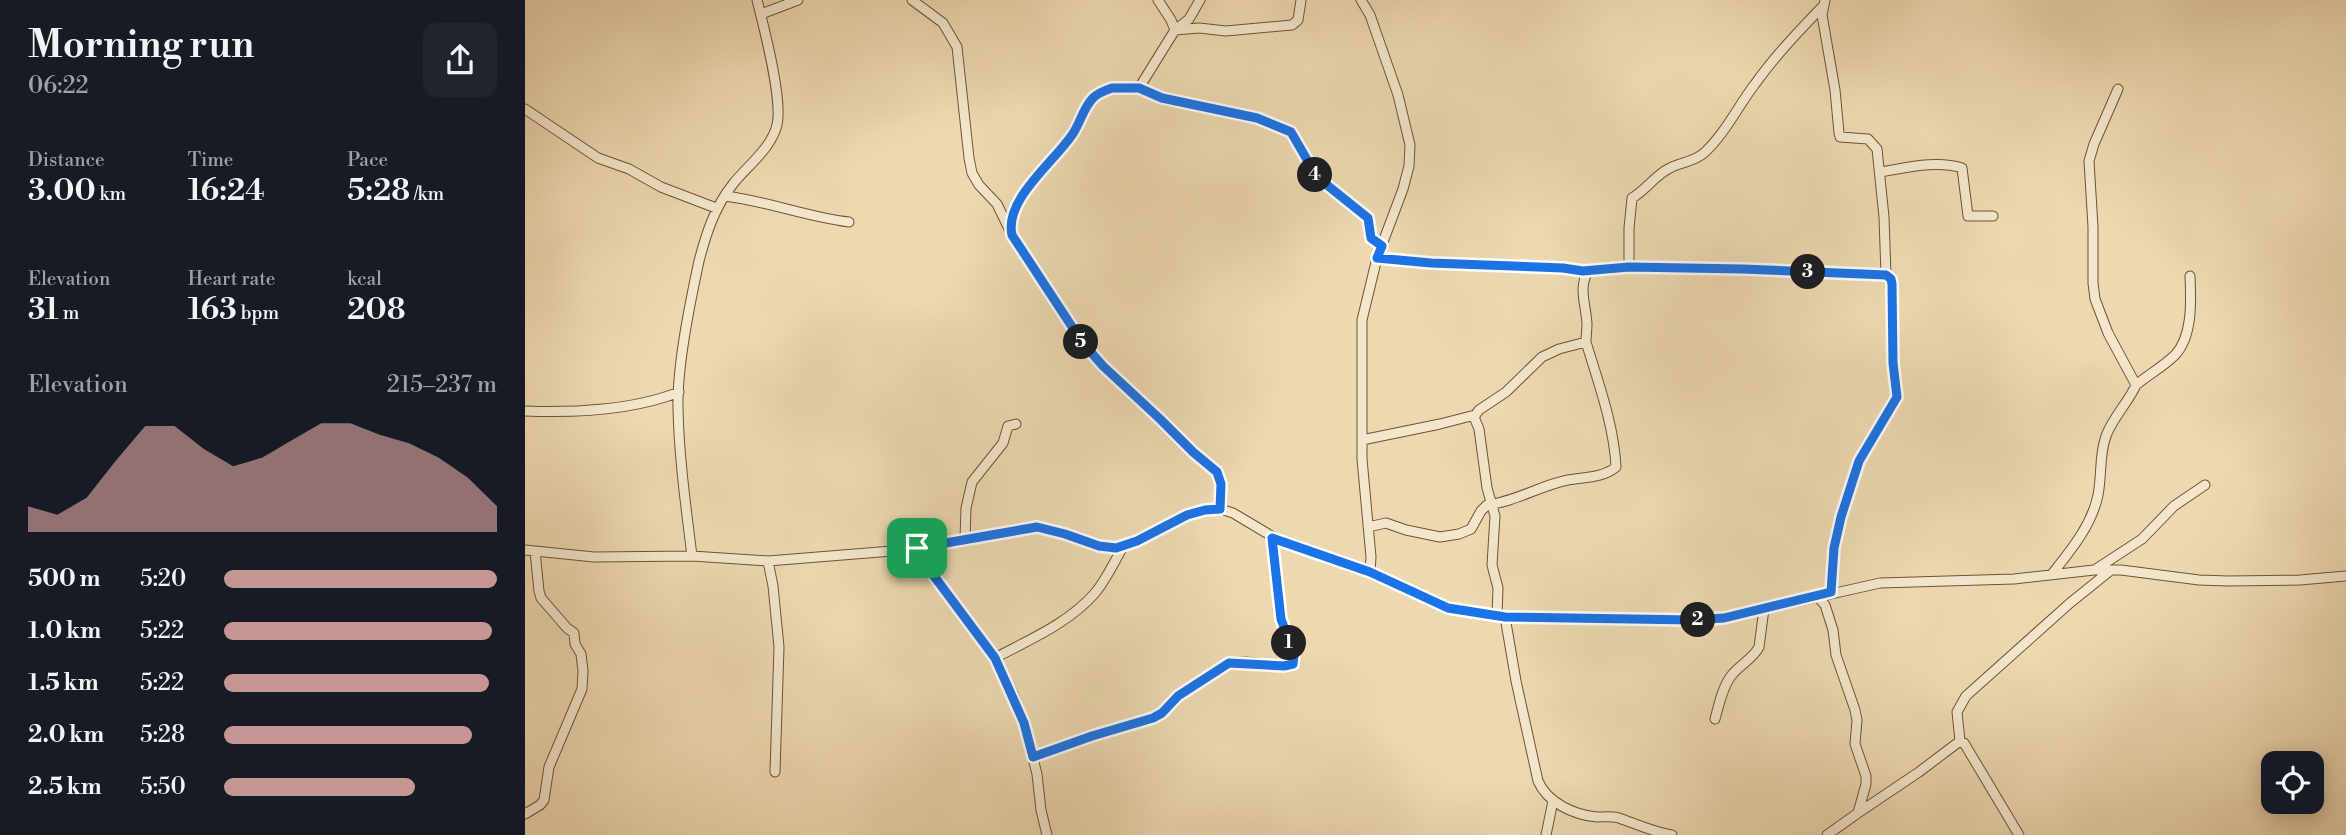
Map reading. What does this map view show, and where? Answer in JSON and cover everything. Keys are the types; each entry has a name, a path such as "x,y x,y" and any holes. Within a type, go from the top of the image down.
{"street":[{"path":"692,556 678,407 681,365 700,260 716,208 767,145 778,122 778,102 757,0"},
{"path":"761,14 798,0"},
{"path":"912,0 943,23 956,43 972,173 979,185 997,204 1012,235 1059,309 1095,358 1217,472 1221,484 1220,509"},
{"path":"1158,0 1175,30"},
{"path":"1139,88 1175,30 1189,19 1200,0"},
{"path":"1175,30 1199,28 1227,31 1292,25 1298,20 1301,0"},
{"path":"1361,0 1370,15 1398,95 1410,145 1409,166 1403,188 1377,258 1362,320 1362,440 1370,572"},
{"path":"1824,3 1840,138 1861,138 1872,142 1877,149 1886,275"},
{"path":"1629,267 1632,198 1670,168 1696,160 1715,141 1754,84 1824,3"},
{"path":"1012,235 1012,216 1024,194 1067,141 1094,96 1112,88 1139,88 1162,98 1257,118 1291,132 1317,177 1368,218 1371,238 1382,246"},
{"path":"2119,89 2089,161 2094,227 2093,283 2095,299 2108,333 2136,385"},
{"path":"525,109 598,158 629,169 661,187 716,208"},
{"path":"1880,172 1918,166 1962,167 1968,216 1993,216"},
{"path":"725,195 754,199 831,220 849,222"},
{"path":"1377,258 1588,271 1629,267 1886,275 1891,279 1893,296 1893,354 1897,397 1859,461 1834,548 1831,592"},
{"path":"1368,527 1386,523 1440,537 1459,534 1471,529 1487,505 1568,480 1601,475 1616,467 1616,454 1606,409 1586,342 1587,324 1582,288 1588,271"},
{"path":"2052,573 2072,548 2095,507 2105,440 2112,420 2136,385 2181,348 2191,302 2190,276"},
{"path":"1362,440 1475,415 1506,392 1542,357 1586,342"},
{"path":"525,411 554,412 600,408 667,397 679,392"},
{"path":"1475,415 1495,524 1492,565 1501,616 1538,781 1543,792 1553,801 1579,813 1596,817 1611,816 1672,835"},
{"path":"965,539 966,508 972,482 1003,443 1008,426 1016,424"},
{"path":"2094,570 2142,539 2174,506 2204,485"},
{"path":"525,814 544,800 549,767 574,710 583,681 581,654 575,644 574,633 541,598 530,551 594,557 692,556 768,561 917,548 1037,527 1108,548 1123,547 1187,515 1220,509 1233,513 1272,538 1370,572 1448,608 1465,612 1501,616 1692,620 1724,618 1879,583 2014,579 2094,570 2218,581 2301,580 2346,576"},
{"path":"1033,757 1153,718 1162,713 1178,696 1229,663 1284,666 1293,664 1294,654 1281,619 1272,538"},
{"path":"995,658 1051,628 1076,611 1095,593 1123,547"},
{"path":"917,548 995,658 1024,723 1048,835"},
{"path":"768,561 779,647 775,772"},
{"path":"2018,835 1964,743 1960,741 1957,712 1966,696 2111,570"},
{"path":"1817,596 1825,605 1833,630 1836,655 1857,720 1855,744 1866,776 1858,813"},
{"path":"1715,719 1729,678 1759,647 1764,608"},
{"path":"1827,835 1960,741"},
{"path":"1546,835 1553,801"}],"route":[{"path":"1112,88 1139,88 1162,98 1257,118 1291,132 1317,177 1368,218 1371,238 1382,246 1377,258 1583,271 1629,267 1743,269 1886,275 1891,279 1894,307 1893,363 1897,397 1859,461 1834,548 1831,592 1724,618 1644,620 1505,617 1448,608 1370,572 1272,538 1281,619 1294,654 1293,664 1284,666 1229,663 1178,696 1162,713 1153,718 1033,757 1013,694 995,658 934,576 917,548 1037,527 1099,546 1116,548 1137,541 1187,515 1220,509 1221,484 1217,472 1129,392 1082,342 1012,235 1010,221 1024,194 1075,131 1094,96 1112,88"}]}
